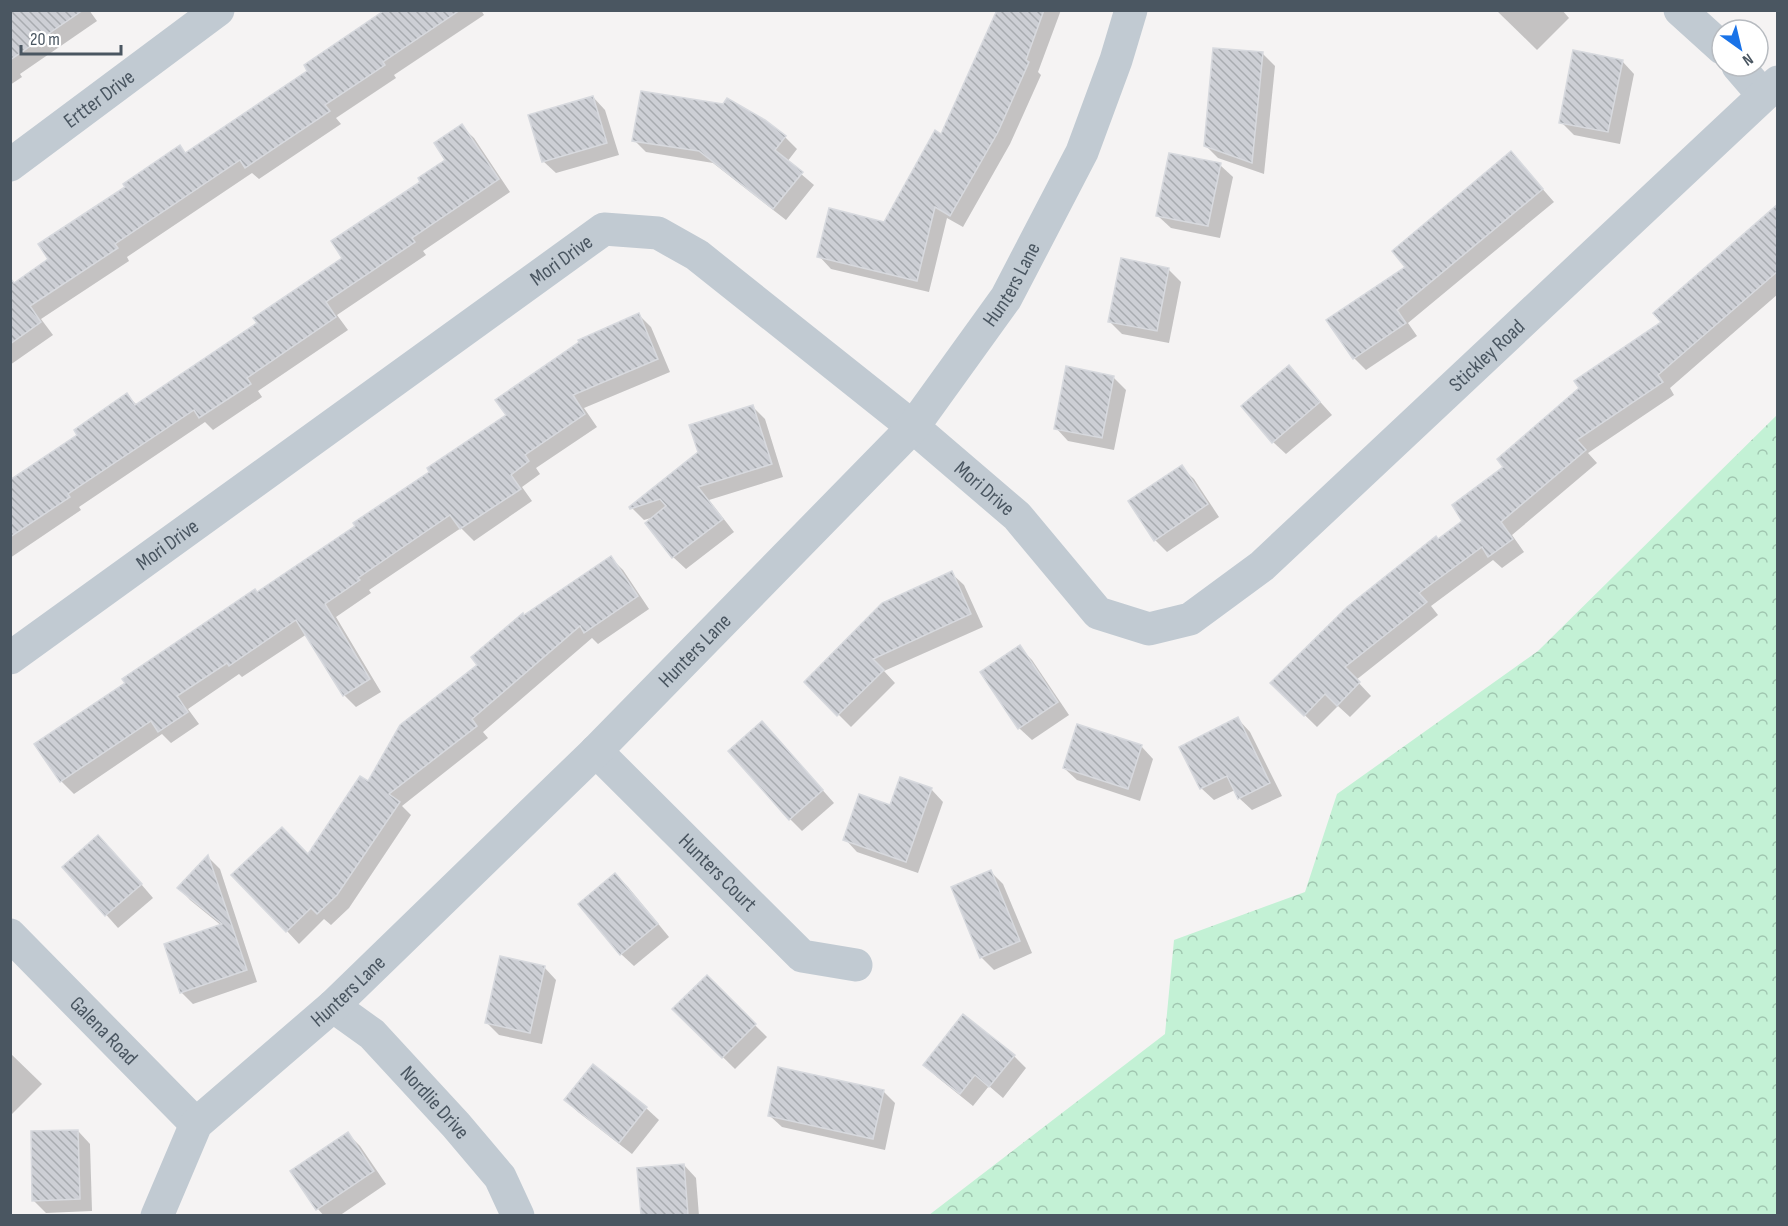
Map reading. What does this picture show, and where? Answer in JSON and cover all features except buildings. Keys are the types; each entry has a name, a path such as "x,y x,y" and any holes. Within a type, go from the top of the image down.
{"street":[{"name":"Ertter Drive","path":"10,165 218,10"},
{"name":"Hunters Lane","path":"157,1215 196,1124 333,1006 596,751 913,428 1006,298 1082,152 1116,60 1131,10"},
{"path":"1680,10 1710,37"},
{"path":"1755,78 1770,88"},
{"name":"Stickley Road","path":"1190,620 1262,566 1770,88"},
{"name":"Mori Drive","path":"10,657 604,229 658,233 697,255 913,428 1017,516 1098,613 1149,629 1190,620"},
{"name":"Hunters Court","path":"596,751 802,956 856,965"},
{"name":"Galena Road","path":"10,935 196,1124"},
{"name":"Nordlie Drive","path":"333,1006 372,1034 456,1125 500,1177 518,1215"}],"green space":[{"path":"1777,415 1777,1215 929,1215 1165,1034 1174,940 1305,892 1337,794 1538,651"}]}
